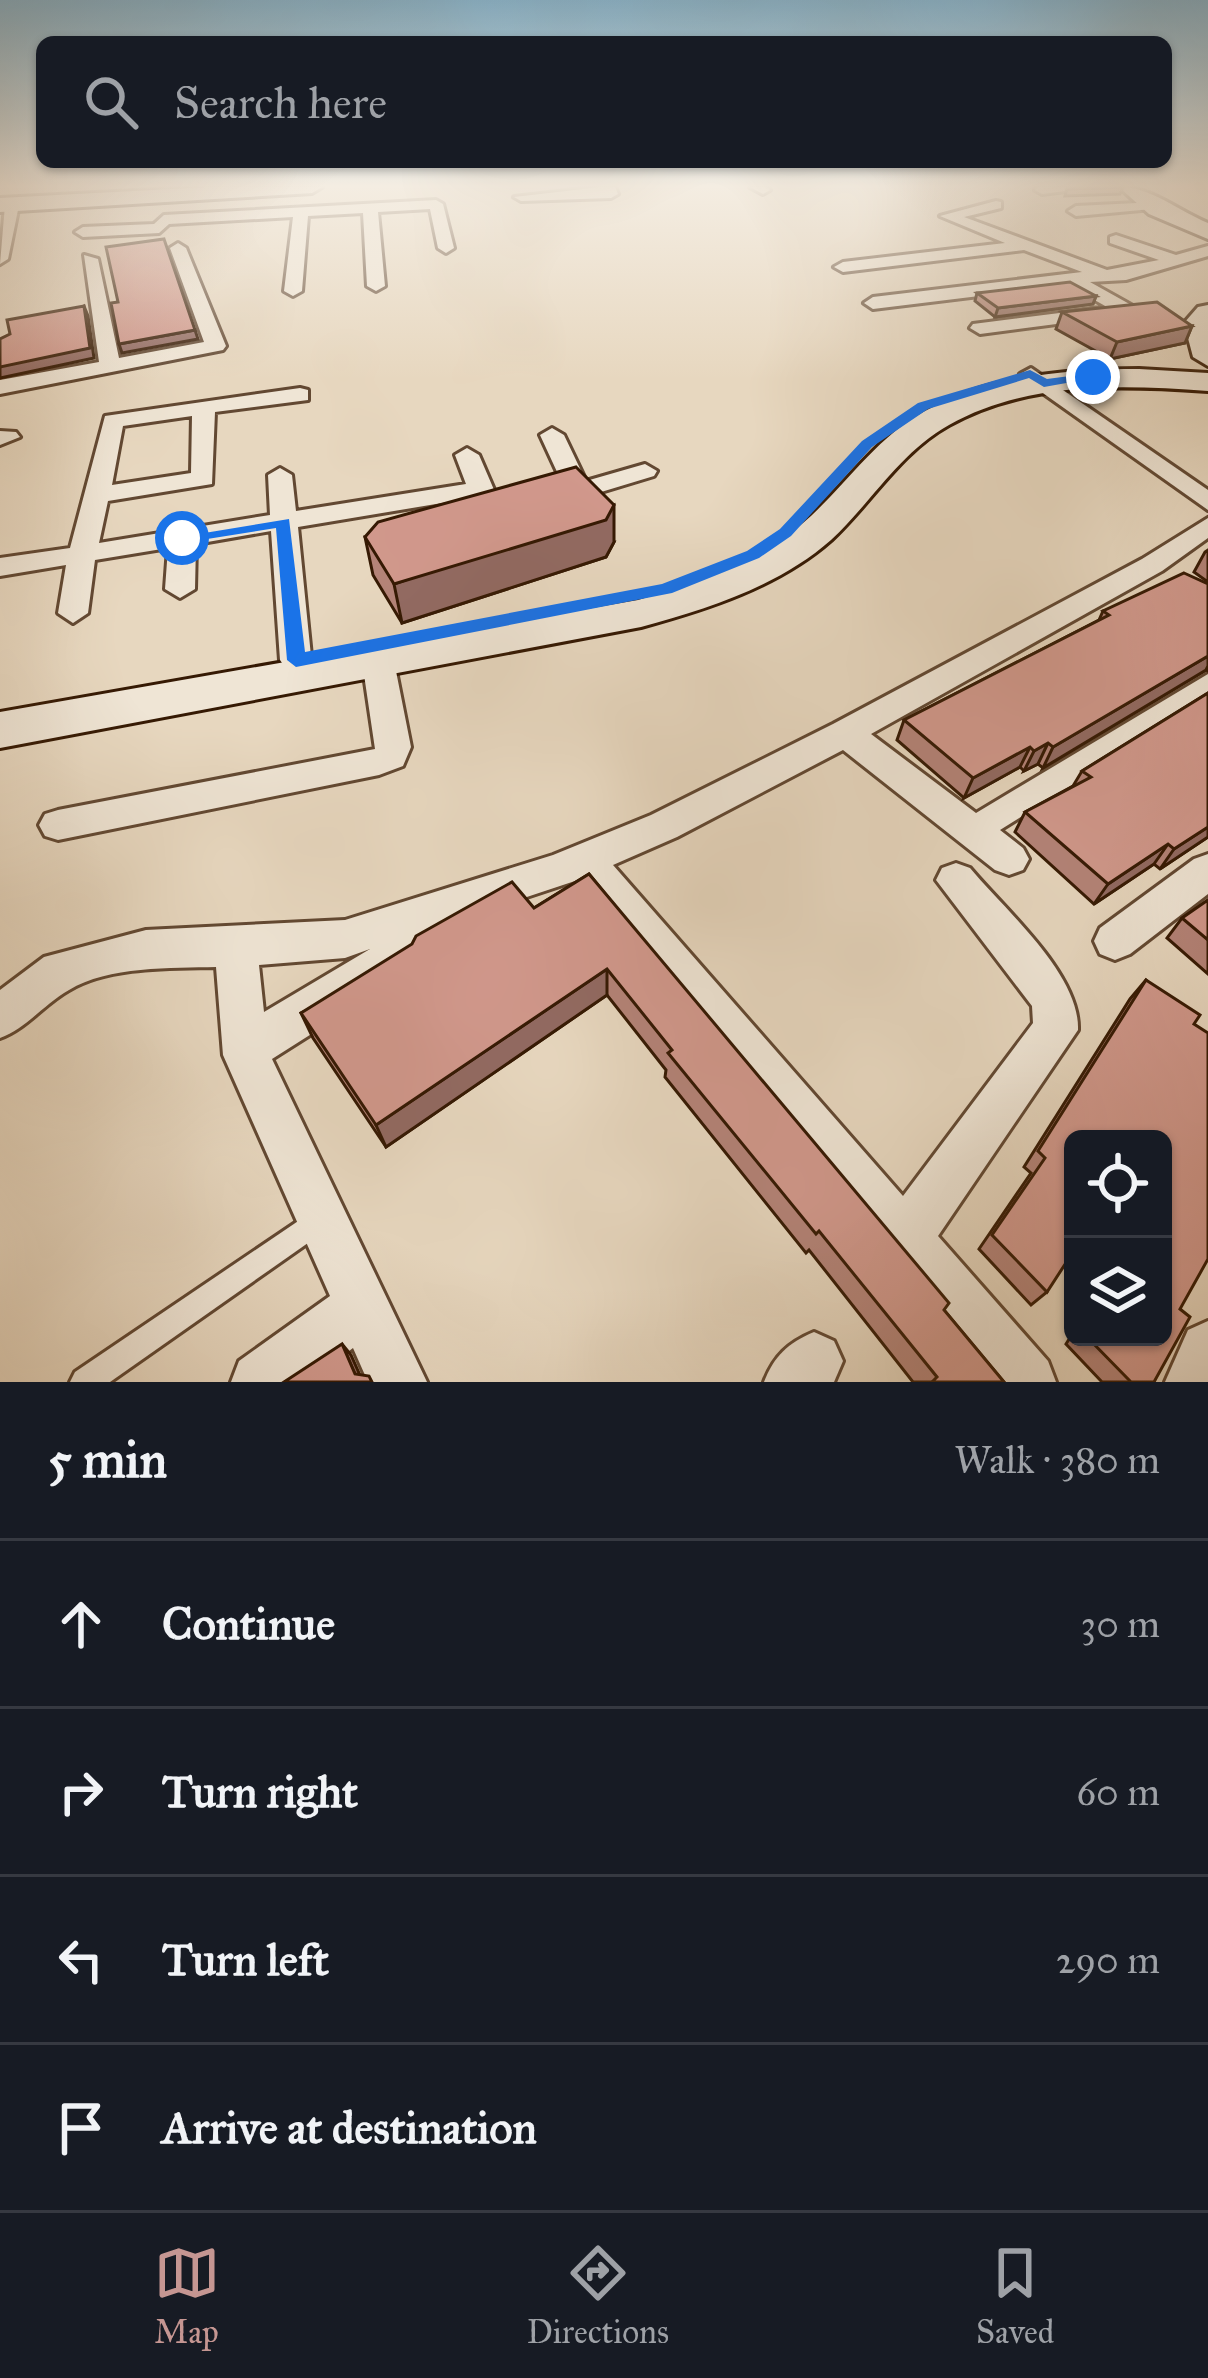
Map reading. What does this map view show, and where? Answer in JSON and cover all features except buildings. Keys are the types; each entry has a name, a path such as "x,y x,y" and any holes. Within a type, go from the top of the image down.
{"street":[{"path":"0,387 216,346 179,251"},
{"path":"293,291 297,251"},
{"path":"373,251 376,286"},
{"path":"946,251 952,254"},
{"path":"843,266 966,251"},
{"path":"1042,251 1105,275"},
{"path":"1150,251 1175,260"},
{"path":"873,303 1126,275 1206,251"},
{"path":"91,259 110,367"},
{"path":"980,328 1126,310 1071,279"},
{"path":"1208,314 1198,323 1208,357"},
{"path":"0,730 606,604 753,555 786,532 867,444 897,421 951,395 1118,365 1208,372"},
{"path":"0,712 305,666 378,661 641,613 705,595 752,574 814,533 934,420 1037,379 1141,376 1208,382"},
{"path":"1037,379 1208,502"},
{"path":"73,613 112,421 300,395"},
{"path":"1088,395 1208,478"},
{"path":"97,495 203,478 204,407"},
{"path":"552,435 578,491"},
{"path":"467,455 491,517 645,471"},
{"path":"280,475 305,666"},
{"path":"0,567 481,489"},
{"path":"388,505 395,537"},
{"path":"3,1009 59,971 146,949 345,939 562,868 664,826 845,733 1152,565 1208,526"},
{"path":"180,590 182,538"},
{"path":"1152,565 1189,586"},
{"path":"58,824 390,757 394,747 378,661"},
{"path":"992,818 1208,685"},
{"path":"845,733 1009,859"},
{"path":"582,857 1027,1382"},
{"path":"1115,941 1208,871"},
{"path":"905,1238 1055,1030 1050,995 956,880"},
{"path":"246,1054 251,1046 402,953 408,919"},
{"path":"236,948 246,1054 398,1382"},
{"path":"260,1382 363,1306"},
{"path":"1194,1382 1208,1350"}],"lane":[{"path":"85,1382 321,1218"}],"route":[{"path":"182,538 284,522 296,660 666,589 753,555 786,532 867,444 923,406 1030,374 1044,383 1093,377"}]}
